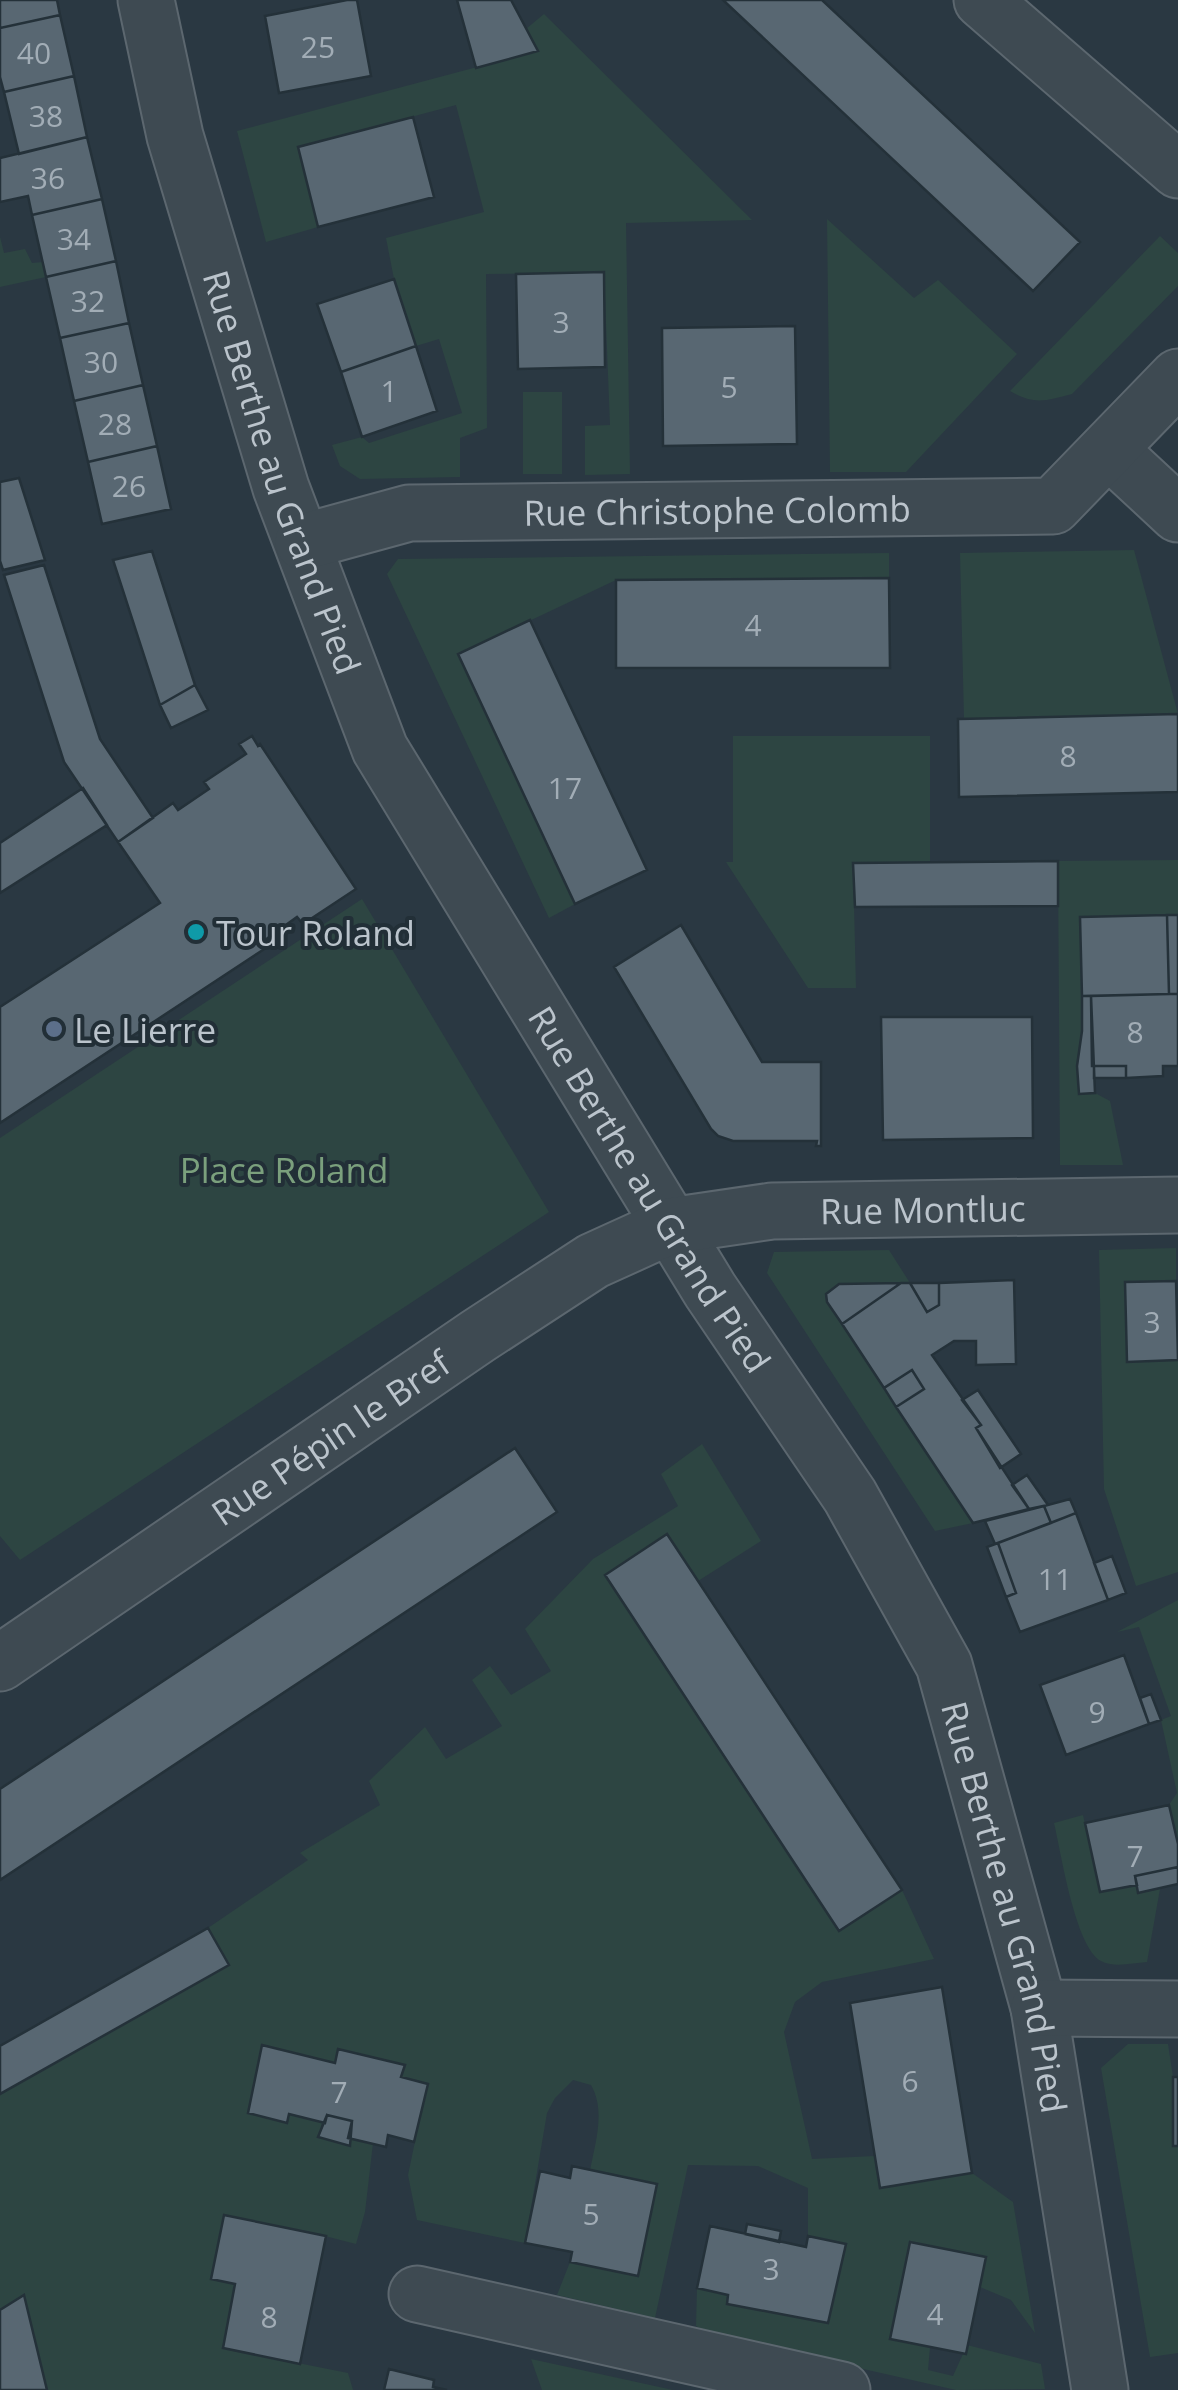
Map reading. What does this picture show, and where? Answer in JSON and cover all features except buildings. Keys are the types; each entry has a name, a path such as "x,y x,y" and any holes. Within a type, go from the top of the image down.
{"street":[{"name":"Rue Berthe au Grand Pied","path":"146,0 175,136 281,488 380,749 670,1226 850,1496 944,1664 1038,2008 1100,2390"},
{"path":"982,0 1178,170"},
{"name":"Rue Christophe Colomb","path":"302,542 409,513 1053,506 1178,377"},
{"path":"1109,450 1178,514"},
{"name":"Rue Montluc","path":"670,1226 772,1211 1178,1205"},
{"name":"Rue Pépin le Bref","path":"0,1663 560,1282 594,1260 670,1226"},
{"path":"1038,2008 1178,2009"},
{"path":"417,2294 842,2390"}],"green space":[{"path":"544,14 752,220 626,223 630,474 585,475 585,426 610,425 604,273 486,274 487,428 460,438 460,477 360,479 340,466 332,445 362,437 369,443 462,413 439,339 416,346 394,279 386,238 484,212 456,105 298,147 318,227 266,242 237,131 537,51 526,29"},
{"path":"827,219 914,298 938,280 1017,354 906,472 830,472"},
{"path":"1160,236 1178,253 1178,286 1072,394 1040,400 1010,391"},
{"path":"0,237 4,253 25,249 32,263 43,262 46,277 0,287"},
{"path":"523,392 562,392 562,474 523,474"},
{"path":"1134,550 1178,714 964,719 960,553"},
{"path":"889,553 889,578 616,580 459,654 575,904 549,918 387,574 398,559"},
{"path":"733,736 930,736 930,863 853,863 856,988 808,988 726,862 733,862"},
{"path":"1178,860 1178,915 1080,918 1079,1093 1095,1093 1110,1101 1123,1165 1060,1165 1058,861"},
{"name":"Place Roland","path":"362,899 549,1212 20,1560 0,1536 0,1138"},
{"path":"1176,1248 1176,1281 1126,1282 1127,1361 1178,1360 1178,1572 1136,1586 1104,1489 1099,1250"},
{"path":"889,1250 910,1283 839,1284 827,1294 827,1302 973,1523 935,1531 767,1273 774,1252"},
{"path":"702,1444 761,1541 698,1581 667,1534 605,1575 839,1930 902,1890 934,1959 822,1982 795,2002 784,2032 812,2159 875,2156 881,2188 972,2173 1013,2202 1035,2333 1011,2300 980,2287 985,2257 911,2242 890,2339 930,2347 928,2370 953,2376 967,2345 1041,2364 1045,2389 956,2390 713,2335 696,2326 697,2288 728,2295 727,2304 828,2323 846,2245 808,2236 808,2188 758,2166 688,2165 655,2318 557,2295 570,2262 638,2276 657,2184 590,2171 599,2116 591,2085 573,2080 547,2113 525,2243 417,2220 408,2175 427,2084 401,2077 404,2066 335,2063 263,2045 248,2113 286,2123 289,2114 322,2122 319,2137 349,2146 352,2139 373,2143 365,2212 356,2244 325,2236 235,2284 223,2348 348,2373 353,2390 47,2390 0,2310 0,2094 228,1965 208,1928 308,1860 300,1853 380,1805 369,1781 425,1727 446,1759 502,1726 472,1680 490,1666 511,1695 551,1671 525,1629 593,1559 678,1506 661,1474"},
{"path":"1178,1600 1178,1844 1169,1805 1177,1793 1161,1720 1171,1716 1139,1627 1117,1632"},
{"path":"1083,1815 1100,1892 1137,1885 1139,1893 1160,1889 1147,1962 1106,1963 1092,1952 1084,1938 1070,1898 1054,1823"},
{"path":"1128,2044 1168,2044 1173,2077 1173,2145 1178,2146 1178,2353 1150,2357 1101,2068"},
{"path":"531,2359 673,2390 542,2390"}],"place":[{"name":"Tour Roland","path":"196,932"},
{"name":"Le Lierre","path":"54,1029"}]}
